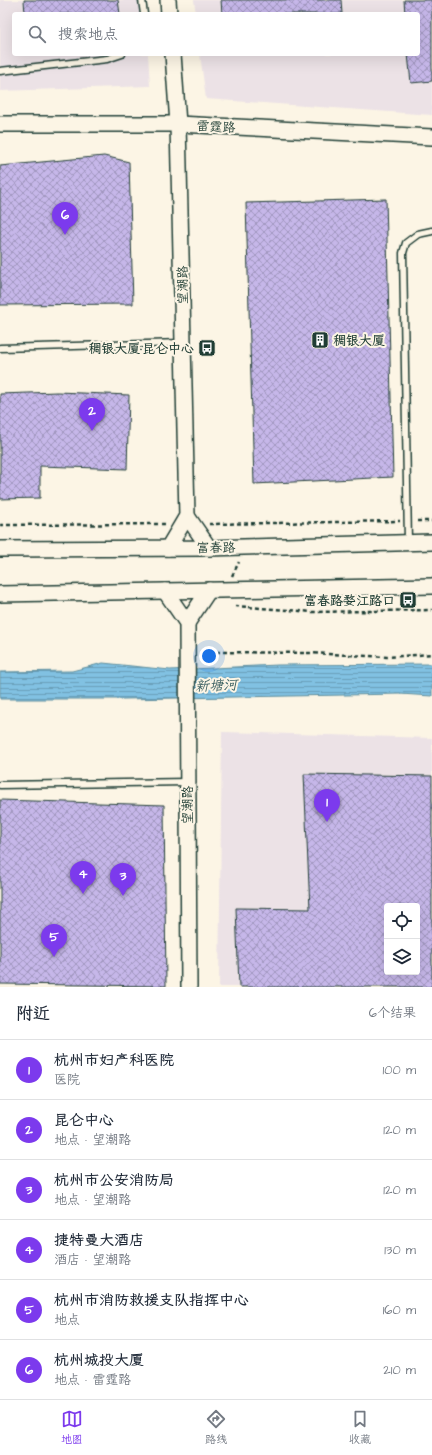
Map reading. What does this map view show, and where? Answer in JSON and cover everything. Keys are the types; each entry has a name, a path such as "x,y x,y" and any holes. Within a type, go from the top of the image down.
{"street":[{"path":"168,0 169,12"},
{"name":"望潮路","path":"173,56 178,124 186,516"},
{"name":"雷霆路","path":"0,124 178,124 432,137"},
{"path":"168,548 186,516 209,548"},
{"name":"富春路","path":"0,550 209,548 432,542"},
{"path":"0,594 432,586"},
{"path":"165,591 187,623 209,590"},
{"name":"望潮路","path":"187,623 189,987"}],"lane":[{"path":"142,0 144,12"},
{"path":"0,71 107,59 116,56"},
{"path":"408,543 403,253 406,243 418,234 432,231"},
{"path":"0,348 183,343"},
{"path":"0,785 187,782"}],"path":[{"path":"417,521 432,520"},
{"path":"202,524 401,521"},
{"path":"0,525 171,524"},
{"path":"232,576 240,562"},
{"path":"235,606 313,612 432,610"},
{"path":"216,652 310,652 387,657 432,654"}],"shaded area":[{"path":"0,0 144,0 145,12 12,12 12,56 148,56 150,86 0,91"},
{"path":"194,0 432,0 432,115 206,99 200,56 420,56 420,12 196,12"},
{"path":"222,732 432,738 432,987 219,987"}],"water":[{"name":"新塘河","path":"103,663 170,670 278,665 432,664 432,696 400,694 123,699 0,699 0,672 72,671"}],"building":[{"path":"24,0 118,0 120,12 25,12"},
{"path":"221,0 341,0 342,12 222,12"},
{"path":"404,0 432,0 432,81 411,83 408,56 420,56 420,12 405,12"},
{"path":"104,156 129,162 133,304 0,305 0,166"},
{"name":"稠银大厦","path":"386,199 393,477 254,484 246,203"},
{"path":"57,392 129,395 127,469 40,466 40,498 0,499 0,394"},
{"path":"304,774 432,776 432,987 239,987 236,908 310,909"},
{"path":"0,800 164,805 166,986 0,984"}],"place":[{"name":"杭州城投大厦","path":"65,235"},
{"name":"稠银大厦","path":"320,340"},
{"name":"稠银大厦·昆仑中心","path":"207,348"},
{"name":"昆仑中心","path":"92,431"},
{"name":"富春路婺江路口","path":"408,600"},
{"name":"杭州市妇产科医院","path":"327,822"},
{"name":"捷特曼大酒店","path":"83,894"},
{"name":"杭州市公安消防局","path":"123,896"},
{"name":"杭州市消防救援支队指挥中心","path":"54,957"}]}
